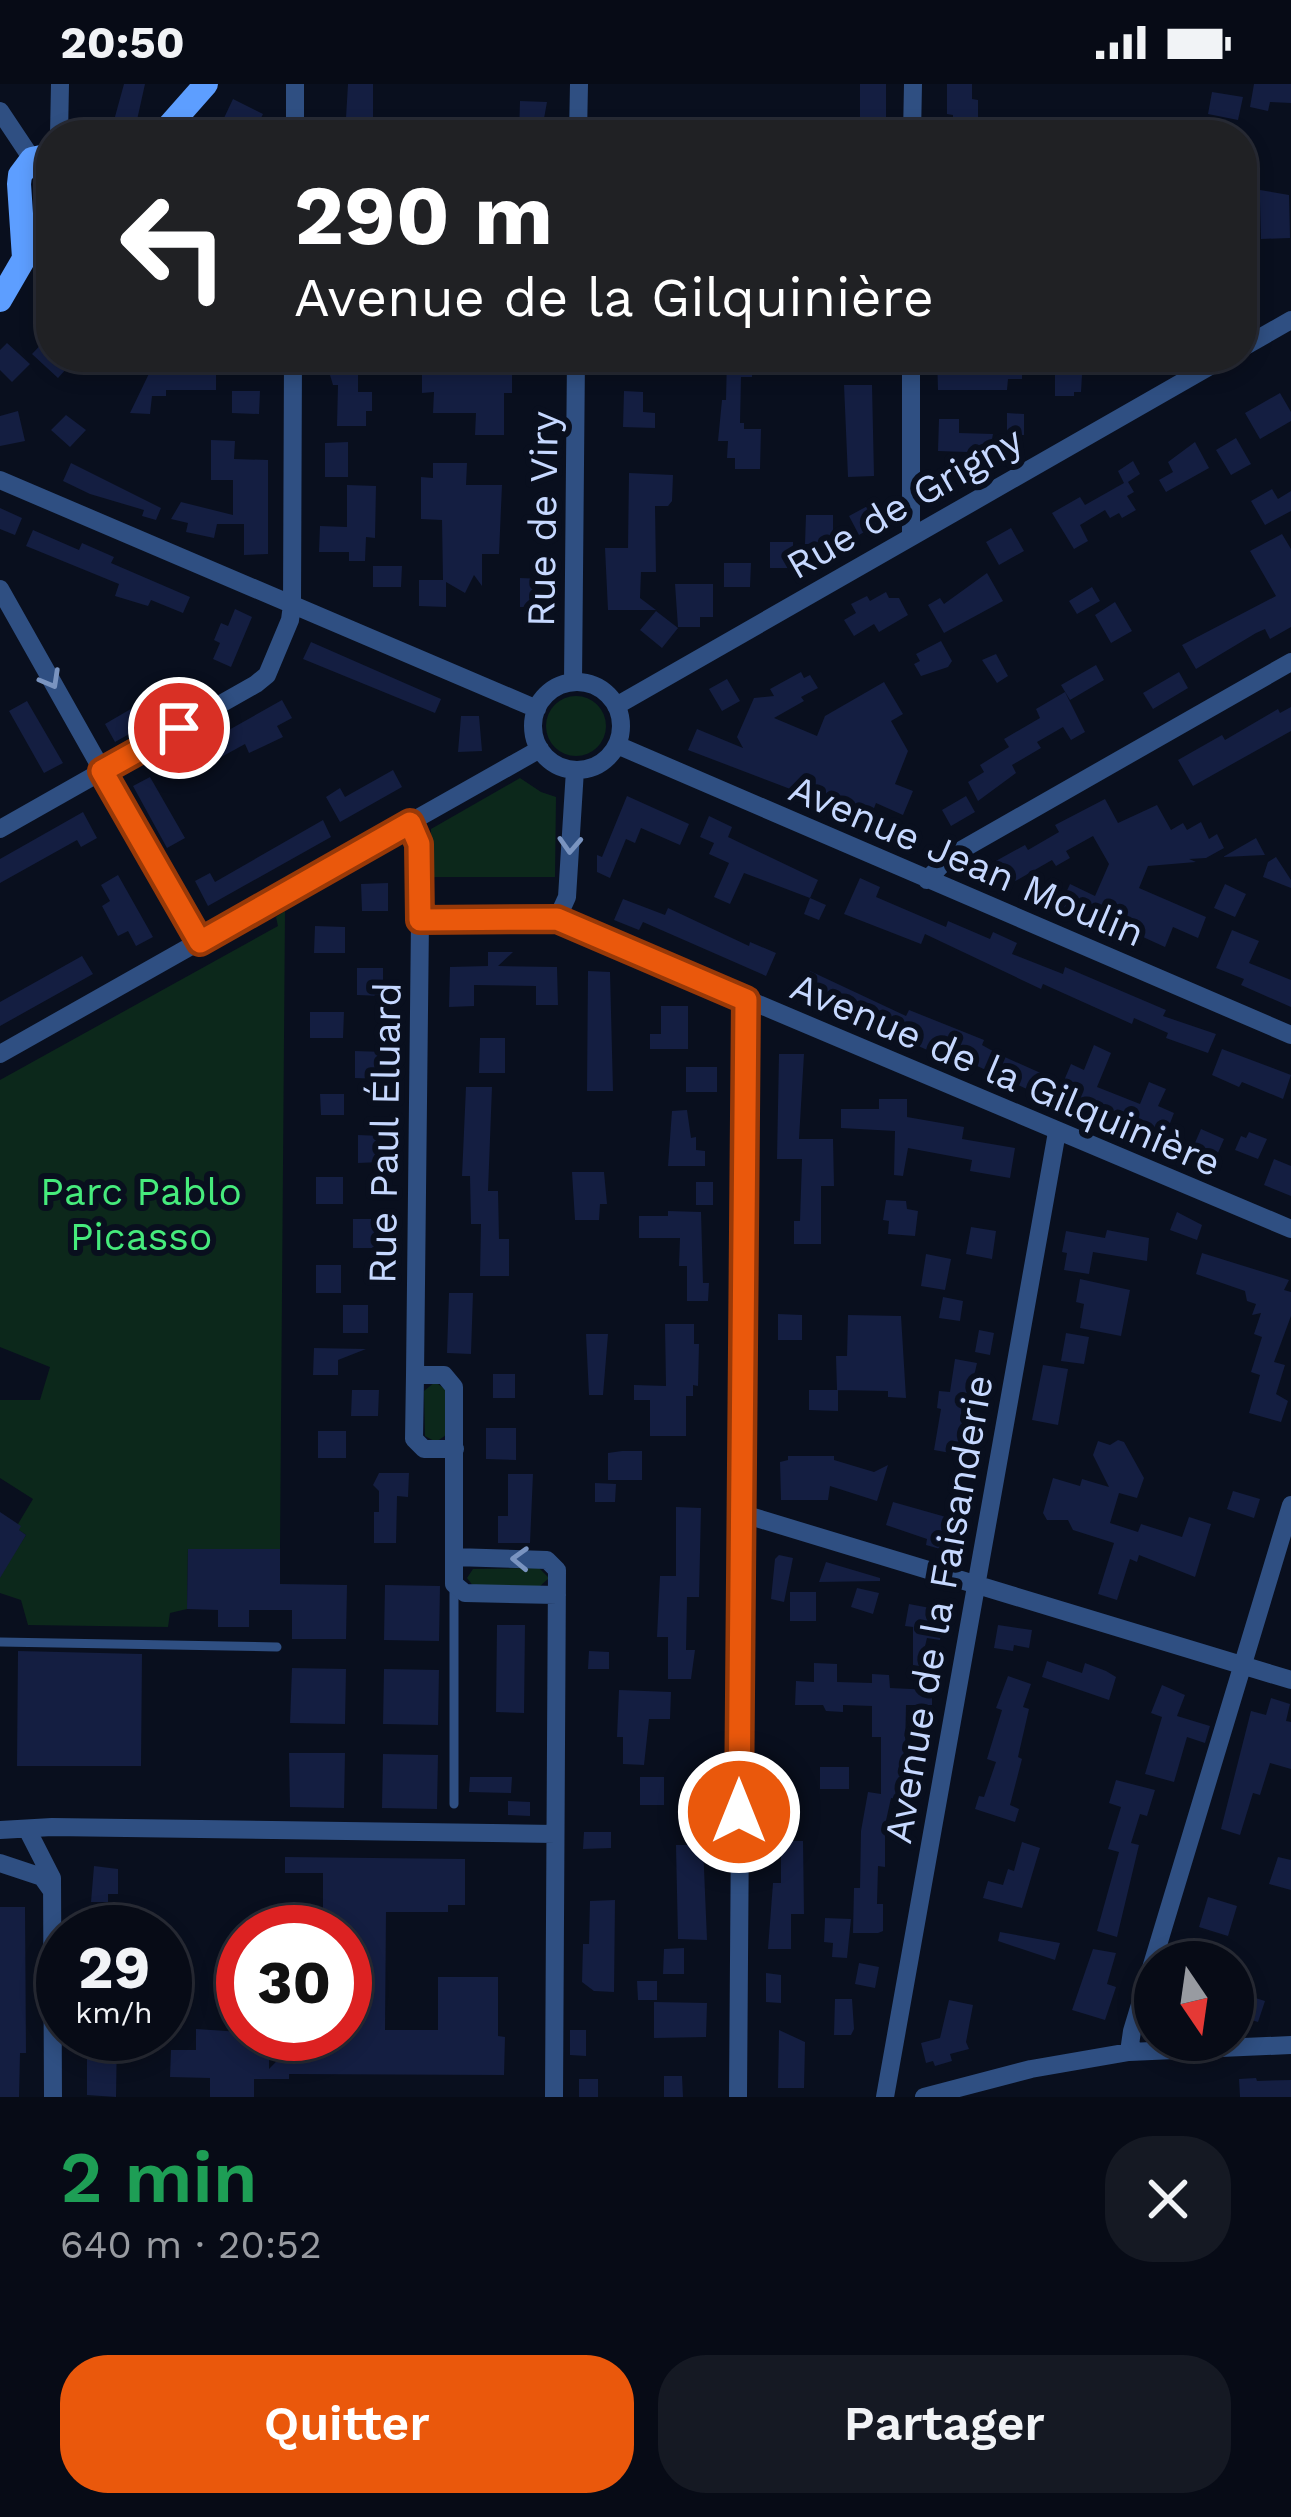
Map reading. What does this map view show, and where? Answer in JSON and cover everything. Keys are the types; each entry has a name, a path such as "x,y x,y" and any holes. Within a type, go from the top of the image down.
{"main road":[{"path":"174,120 206,84"},
{"path":"24,258 20,175 36,162"},
{"path":"21,194 36,209"},
{"path":"0,300 36,238"}],"street":[{"path":"59,120 60,84"},
{"path":"295,84 295,120"},
{"path":"578,84 578,120"},
{"path":"912,120 913,84"},
{"path":"0,111 36,150"},
{"path":"1257,339 1291,320"},
{"path":"0,829 256,684 266,674 292,605 293,372"},
{"name":"Rue de Viry","path":"573,682 576,372"},
{"path":"910,536 911,372"},
{"name":"Rue de Grigny","path":"616,706 1200,372"},
{"path":"0,480 536,709"},
{"path":"3,603 200,942"},
{"path":"927,880 949,857 1291,662"},
{"path":"573,682 599,688 616,706 621,719 617,745 599,764 574,770 561,767 540,749 534,736 536,709 551,690 573,682"},
{"name":"Avenue Jean Moulin","path":"617,745 1291,1035"},
{"path":"0,1054 540,749"},
{"path":"557,919 567,898 574,770"},
{"name":"Rue Paul Éluard","path":"410,823 419,844 420,920 414,1439 424,1449 455,1449"},
{"name":"Avenue de la Gilquinière","path":"420,920 557,919 1291,1229"},
{"path":"738,2097 746,1000"},
{"name":"Avenue de la Faisanderie","path":"885,2097 1058,1132"},
{"path":"415,1375 444,1375 454,1387 454,1584 464,1593 557,1595"},
{"path":"1129,2052 1291,1505"},
{"path":"740,1513 1291,1680"},
{"path":"454,1557 547,1560 556,1570 554,2097"},
{"path":"0,1830 555,1834"},
{"path":"28,1831 52,1878 53,2097"},
{"path":"0,1863 42,1877 52,1891"},
{"path":"924,2097 1031,2069 1129,2052 1291,2044"}],"lane":[{"path":"454,1584 454,1804"},
{"path":"0,1642 277,1647"}],"green space":[{"path":"576,696 597,705 606,726 597,747 576,756 555,747 546,726 555,705"},
{"path":"520,778 556,797 555,877 430,877 431,829"},
{"name":"Parc Pablo Picasso","path":"285,911 280,1549 188,1549 187,1609 170,1613 168,1627 28,1625 21,1600 0,1593 0,1575 26,1535 18,1524 33,1499 0,1478 0,1400 40,1400 50,1367 0,1347 0,1080 278,926 276,917"},
{"path":"435,1382 445,1389 446,1435 436,1442 425,1436 424,1391"},
{"path":"539,1568 549,1578 539,1587 474,1587 467,1578 473,1569"}],"building":[{"path":"124,84 145,84 137,120 114,120"},
{"path":"348,84 373,84 373,120 346,120"},
{"path":"860,84 886,84 886,120 860,120"},
{"path":"947,84 972,84 978,120 953,120 947,114"},
{"path":"1254,84 1291,84 1291,103 1270,102 1268,111 1250,107"},
{"path":"1212,92 1243,97 1238,120 1208,114"},
{"path":"233,99 263,114 260,120 224,118"},
{"path":"520,101 547,102 544,120 519,120"},
{"path":"1257,190 1289,195 1290,238 1261,239"},
{"path":"7,343 30,364 12,382 0,370 0,350"},
{"path":"150,372 216,372 216,390 166,390 166,396 152,396 150,414 130,413"},
{"path":"358,372 358,392 372,392 366,426 337,426 338,385 333,385 330,375"},
{"path":"422,372 512,372 512,393 504,393 504,435 475,435 476,413 433,413 434,392 422,393"},
{"path":"727,372 752,372 752,377 741,377 740,423 744,429 761,429 760,469 735,469 735,458 727,458 728,441 718,441 722,400 726,400"},
{"path":"937,372 1022,372 1022,379 1008,379 1007,390 938,390"},
{"path":"1055,374 1082,375 1081,392 1055,396"},
{"path":"844,385 872,385 874,476 848,477"},
{"path":"232,391 260,391 259,414 232,413"},
{"path":"624,391 643,392 643,412 655,413 655,428 623,427"},
{"path":"1280,393 1291,421 1260,439 1245,413"},
{"path":"18,411 25,441 0,446 0,416"},
{"path":"1007,413 1024,414 1024,435 1007,435"},
{"path":"66,415 86,430 70,447 51,430"},
{"path":"939,419 959,419 959,433 993,434 988,459 938,451"},
{"path":"1236,438 1251,464 1231,475 1216,450"},
{"path":"211,440 235,441 234,459 268,460 268,554 244,555 244,524 217,524 214,538 186,532 188,523 171,519 181,502 233,515 233,480 211,480"},
{"path":"348,442 348,477 325,477 325,443"},
{"path":"1195,442 1209,468 1166,492 1159,480 1173,472 1168,462"},
{"path":"1133,461 1140,474 1128,482 1134,492 1127,496 1136,510 1110,518 1105,510 1080,525 1088,541 1074,549 1052,513 1080,497 1085,505 1124,483 1118,471"},
{"path":"71,463 161,508 156,520 142,516 144,510 63,481"},
{"path":"433,463 467,463 466,485 502,485 499,554 482,554 482,586 474,575 465,593 446,582 446,607 419,606 419,580 443,580 442,520 421,519 421,477 433,478"},
{"path":"629,473 673,475 672,501 668,506 655,506 656,572 641,572 640,598 656,610 608,610 605,548 628,548"},
{"path":"347,485 376,486 375,538 366,537 365,561 349,561 349,552 319,552 320,526 347,527"},
{"path":"1272,489 1278,499 1291,491 1291,511 1265,525 1251,501"},
{"path":"875,502 885,520 859,535 849,516"},
{"path":"0,508 22,518 15,535 0,529"},
{"path":"806,515 833,515 833,544 805,544"},
{"path":"1011,528 1024,551 999,565 986,542"},
{"path":"33,530 79,550 82,543 114,557 111,563 190,597 183,613 151,600 148,606 115,596 119,584 26,546"},
{"path":"1282,534 1291,549 1291,627 1270,639 1265,629 1196,669 1182,645 1276,596 1250,551"},
{"path":"770,542 793,542 793,568 770,568"},
{"path":"724,563 751,563 750,587 724,587"},
{"path":"373,566 402,566 401,587 373,587"},
{"path":"987,573 1003,601 944,633 928,605 940,598 944,604"},
{"path":"520,578 544,579 544,607 520,607"},
{"path":"675,584 713,584 713,617 700,617 700,627 678,627"},
{"path":"1092,587 1100,601 1077,614 1069,601"},
{"path":"886,592 889,598 899,598 908,615 879,632 874,624 854,636 844,620 856,613 851,604"},
{"path":"1115,602 1132,631 1111,643 1095,615"},
{"path":"235,609 252,617 231,667 213,659 220,643 214,640 221,623 228,626"},
{"path":"656,611 678,628 662,648 640,630"},
{"path":"941,641 952,661 948,667 921,676 914,664 920,661 916,654"},
{"path":"311,642 441,699 435,713 303,659"},
{"path":"996,654 1008,676 997,683 982,660"},
{"path":"1096,665 1104,680 1070,700 1061,685"},
{"path":"801,672 804,678 810,675 818,688 774,718 817,736 825,716 884,682 903,714 891,721 908,751 895,784 913,791 903,815 876,803 871,816 857,810 856,814 688,750 697,729 743,748 737,737 754,698 774,696 770,689"},
{"path":"1179,672 1188,688 1153,709 1143,693"},
{"path":"184,678 195,697 115,742 105,724"},
{"path":"727,679 740,701 722,711 709,689"},
{"path":"1065,692 1085,732 1071,740 1063,727 1037,742 1041,748 1012,765 1016,773 978,801 968,782 984,772 980,765 1009,747 1004,739 1040,718 1036,709"},
{"path":"282,700 292,718 277,726 283,737 249,753 245,744 214,761 204,744"},
{"path":"27,701 63,763 44,773 9,711"},
{"path":"1291,707 1291,731 1193,786 1178,760 1222,735 1225,740 1278,709 1280,713"},
{"path":"461,716 479,716 482,751 458,752"},
{"path":"393,770 402,787 340,822 326,797 340,788 345,797"},
{"path":"150,777 185,838 167,848 133,786"},
{"path":"627,796 689,824 680,845 641,828 635,843 626,839 610,878 597,872 597,855 602,857"},
{"path":"966,796 975,812 951,826 942,810"},
{"path":"1105,799 1118,823 1157,805 1171,830 1183,823 1187,830 1201,822 1209,839 1217,834 1224,848 1206,858 1189,859 1196,862 1148,866 1139,888 1206,917 1198,938 1173,927 1165,947 1088,912 1086,917 1060,906 1070,884 1095,896 1109,864 1093,836 1066,851 1070,858 1056,866 1052,860 1012,883 1004,879 994,862 1025,845 1028,850 1059,832 1055,825"},
{"path":"83,812 97,838 81,847 77,840 0,883 0,859"},
{"path":"709,816 732,827 728,837 818,880 810,898 744,873 730,904 714,897 729,863 709,854 714,843 700,837"},
{"path":"323,820 331,837 208,906 195,881 210,873 215,882"},
{"path":"1256,838 1265,855 1223,857"},
{"path":"1276,857 1291,888 1263,877 1268,862"},
{"path":"118,875 153,937 136,946 128,931 118,936 102,906 110,901 101,885"},
{"path":"860,878 880,887 876,897 946,927 948,921 990,939 993,932 1017,943 1012,954 1063,974 1065,967 1166,1010 1163,1016 1216,1034 1208,1053 1166,1038 1168,1033 1134,1018 1132,1024 1043,984 1041,989 925,934 921,944 844,914"},
{"path":"388,883 388,911 362,911 361,884"},
{"path":"1225,884 1246,894 1235,917 1214,908"},
{"path":"810,898 826,905 819,920 804,914"},
{"path":"623,899 665,915 668,908 749,946 750,942 776,953 766,976 643,922 639,930 614,920"},
{"path":"315,926 345,927 345,953 314,953"},
{"path":"1232,930 1259,941 1249,963 1291,980 1291,1007 1216,968"},
{"path":"488,952 513,952 498,966 557,967 558,1005 536,1005 536,986 474,985 474,1006 449,1007 450,967 488,966"},
{"path":"82,956 93,974 0,1026 0,1002"},
{"path":"357,968 383,968 383,996 357,995"},
{"path":"588,971 610,972 613,1091 587,1091"},
{"path":"810,971 906,1016 909,1010 984,1040 982,1045 998,1054 1063,1083 1071,1064 1084,1070 1094,1045 1111,1053 1097,1087 1140,1104 1149,1082 1166,1089 1158,1106 1174,1113 1165,1136 1157,1133 1155,1137 1112,1120 1109,1128 1091,1120 1094,1113 1050,1094 1048,1099 847,1015 801,992"},
{"path":"661,1006 688,1006 688,1049 650,1049 650,1034 661,1034"},
{"path":"310,1012 344,1012 343,1038 310,1038"},
{"path":"480,1038 505,1038 505,1073 479,1073"},
{"path":"1222,1049 1291,1075 1283,1099 1212,1075"},
{"path":"355,1051 384,1052 383,1079 355,1078"},
{"path":"779,1054 804,1054 799,1139 833,1139 834,1186 821,1186 821,1244 794,1244 794,1221 800,1221 802,1159 777,1159"},
{"path":"686,1067 717,1067 717,1092 686,1092"},
{"path":"466,1087 492,1087 488,1191 498,1191 499,1239 509,1239 509,1276 480,1276 481,1224 471,1224 470,1176 462,1176"},
{"path":"320,1094 344,1094 344,1115 321,1115"},
{"path":"879,1099 907,1099 907,1117 964,1127 962,1139 1015,1148 1010,1178 970,1171 972,1160 908,1148 903,1176 894,1175 895,1131 841,1128 841,1109 879,1109"},
{"path":"687,1110 691,1138 696,1137 696,1150 705,1151 705,1166 668,1166 672,1111"},
{"path":"1201,1129 1224,1139 1214,1162 1191,1152"},
{"path":"1249,1132 1267,1139 1258,1159 1235,1150 1241,1136 1246,1138"},
{"path":"358,1135 381,1136 381,1162 358,1163"},
{"path":"1274,1159 1291,1166 1291,1196 1264,1185"},
{"path":"572,1172 604,1172 607,1204 600,1204 599,1220 575,1220"},
{"path":"316,1177 343,1177 343,1204 316,1204"},
{"path":"696,1182 713,1182 713,1205 696,1205"},
{"path":"886,1200 906,1201 907,1209 918,1211 915,1236 888,1234 889,1221 883,1220"},
{"path":"668,1211 701,1212 708,1301 687,1301 687,1266 679,1266 680,1238 639,1238 639,1216 668,1216"},
{"path":"1177,1212 1202,1225 1197,1240 1170,1230"},
{"path":"353,1219 381,1219 381,1248 353,1248"},
{"path":"971,1227 996,1231 992,1259 966,1254"},
{"path":"1107,1230 1149,1238 1147,1261 1093,1252 1089,1274 1064,1270 1066,1231 1105,1238"},
{"path":"1202,1253 1289,1280 1284,1290 1291,1292 1291,1316 1274,1362 1285,1365 1276,1394 1288,1401 1281,1422 1249,1413 1260,1375 1251,1372 1262,1337 1254,1334 1261,1313 1252,1315 1256,1304 1247,1301 1245,1291 1196,1274"},
{"path":"926,1254 951,1259 945,1290 921,1286"},
{"path":"316,1265 341,1265 341,1293 316,1293"},
{"path":"1080,1279 1130,1290 1121,1336 1080,1328 1084,1304 1076,1302"},
{"path":"449,1293 473,1293 471,1354 447,1353"},
{"path":"943,1297 963,1301 960,1321 939,1318"},
{"path":"343,1305 368,1305 368,1333 343,1333"},
{"path":"778,1314 802,1315 802,1340 778,1340"},
{"path":"848,1315 901,1316 906,1398 888,1397 888,1391 837,1390 836,1356 847,1356"},
{"path":"665,1324 694,1324 694,1344 699,1344 698,1386 693,1385 693,1396 686,1396 686,1436 650,1436 650,1400 634,1400 634,1385 666,1386"},
{"path":"979,1330 994,1333 990,1355 975,1352"},
{"path":"1066,1333 1089,1337 1084,1364 1061,1361"},
{"path":"586,1334 608,1334 603,1395 589,1395"},
{"path":"314,1348 366,1349 338,1360 338,1375 313,1375"},
{"path":"955,1359 977,1363 956,1454 934,1450 939,1391 950,1392"},
{"path":"1043,1365 1068,1369 1058,1425 1032,1420"},
{"path":"493,1374 515,1374 515,1398 493,1398"},
{"path":"352,1390 379,1390 378,1416 351,1416"},
{"path":"809,1390 838,1390 838,1411 809,1410"},
{"path":"486,1428 516,1428 516,1460 486,1459"},
{"path":"318,1431 346,1431 346,1458 318,1458"},
{"path":"1098,1441 1110,1445 1124,1442 1144,1478 1137,1498 1119,1493 1110,1523 1138,1532 1141,1524 1182,1537 1189,1517 1211,1524 1195,1577 1139,1555 1137,1562 1130,1559 1117,1600 1098,1594 1114,1543 1073,1530 1068,1520 1047,1520 1043,1513 1053,1478 1080,1486 1082,1479 1109,1487 1093,1455"},
{"path":"642,1451 642,1480 608,1480 608,1453"},
{"path":"788,1456 834,1456 834,1460 874,1472 888,1465 877,1501 830,1486 828,1500 781,1500 780,1462"},
{"path":"379,1473 409,1473 408,1497 397,1496 396,1543 374,1543 379,1491 373,1485"},
{"path":"508,1474 533,1474 530,1543 498,1543 498,1516 508,1516"},
{"path":"595,1483 616,1484 615,1502 595,1502"},
{"path":"1233,1491 1260,1499 1254,1518 1227,1509"},
{"path":"893,1502 960,1521 951,1552 886,1525"},
{"path":"676,1507 701,1508 699,1597 687,1597 686,1650 695,1650 691,1679 668,1679 668,1637 657,1637 660,1576 676,1576"},
{"path":"0,1512 26,1535 0,1578"},
{"path":"188,1549 280,1549 280,1584 347,1585 346,1639 292,1639 292,1610 249,1610 249,1627 218,1627 218,1610 187,1609"},
{"path":"779,1555 793,1558 784,1602 771,1599"},
{"path":"826,1562 880,1578 880,1581 819,1582"},
{"path":"385,1585 440,1586 439,1641 384,1640"},
{"path":"857,1588 879,1593 873,1614 851,1607"},
{"path":"790,1592 816,1592 816,1621 790,1621"},
{"path":"909,1604 946,1611 940,1640 927,1638 919,1671 913,1670 913,1627 905,1626"},
{"path":"497,1625 525,1625 524,1713 496,1712"},
{"path":"998,1625 1032,1630 1029,1648 994,1648"},
{"path":"18,1651 142,1654 141,1766 17,1766"},
{"path":"589,1651 609,1652 609,1669 588,1669"},
{"path":"1047,1661 1082,1673 1085,1663 1116,1677 1109,1700 1042,1677"},
{"path":"814,1663 837,1664 837,1682 872,1683 872,1674 889,1675 890,1688 932,1690 932,1705 906,1705 904,1800 891,1798 885,1825 885,1867 878,1866 877,1904 883,1904 883,1931 878,1933 853,1933 854,1888 860,1888 861,1831 868,1792 881,1794 881,1737 872,1737 872,1706 843,1705 843,1712 826,1711 823,1705 795,1705 796,1681 814,1682"},
{"path":"292,1668 346,1669 345,1724 290,1723"},
{"path":"384,1669 439,1670 438,1725 383,1724"},
{"path":"1008,1676 1031,1684 1023,1707 1029,1709 1018,1757 1022,1759 1010,1805 1019,1809 1015,1822 975,1809 996,1762 987,1759 1002,1710 996,1708"},
{"path":"1162,1685 1185,1695 1177,1716 1210,1726 1205,1743 1187,1737 1174,1782 1145,1774 1162,1717 1151,1713"},
{"path":"619,1690 671,1692 670,1719 649,1719 644,1765 623,1764 623,1737 617,1737"},
{"path":"1271,1698 1290,1704 1286,1721 1291,1722 1291,1769 1270,1763 1260,1795 1253,1793 1240,1835 1221,1829 1251,1711 1266,1715"},
{"path":"289,1753 345,1753 344,1808 290,1807"},
{"path":"383,1754 438,1755 437,1809 382,1808"},
{"path":"820,1767 849,1767 849,1789 820,1789"},
{"path":"470,1777 512,1777 511,1793 469,1792"},
{"path":"640,1777 664,1777 664,1805 640,1805"},
{"path":"1116,1780 1155,1790 1147,1816 1140,1814 1131,1843 1139,1845 1117,1937 1097,1931 1119,1852 1108,1849 1121,1807 1109,1803"},
{"path":"508,1801 530,1802 530,1816 508,1815"},
{"path":"584,1832 611,1832 611,1848 583,1849"},
{"path":"781,1841 803,1841 804,1914 791,1914 791,1949 768,1949 773,1883 781,1883"},
{"path":"1022,1842 1040,1848 1022,1908 983,1898 988,1881 1003,1885 1008,1869 1014,1871"},
{"path":"676,1845 703,1845 707,1940 678,1939"},
{"path":"285,1857 465,1859 465,1905 448,1905 448,1912 386,1912 385,2030 438,2030 438,1977 498,1977 498,2036 505,2037 504,2075 289,2074 289,2079 254,2079 254,2097 210,2097 210,2078 170,2077 171,2061 192,2061 196,2029 216,2030 216,2061 269,2061 269,2069 277,2061 372,2061 372,1905 323,1905 323,1873 285,1873"},
{"path":"1278,1857 1291,1860 1291,1890 1269,1884"},
{"path":"94,1866 118,1869 118,1894 108,1894 108,1902 91,1902"},
{"path":"1208,1897 1237,1906 1228,1936 1199,1927"},
{"path":"615,1900 614,1992 594,1991 582,1982 590,1901"},
{"path":"0,1907 25,1907 26,2053 20,2053 19,2097 0,2097"},
{"path":"825,1918 851,1919 847,1958 832,1957 833,1943 824,1942"},
{"path":"1000,1932 1060,1943 1055,1960 998,1941"},
{"path":"684,1948 684,1974 663,1974 664,1949"},
{"path":"1093,1949 1116,1953 1107,1984 1116,1987 1105,2020 1072,2010"},
{"path":"859,1963 879,1967 875,1988 855,1984"},
{"path":"766,1973 781,1975 781,2003 766,2002"},
{"path":"637,1981 657,1981 657,2000 638,2000"},
{"path":"1254,1998 1265,2001 1258,2022 1254,2021"},
{"path":"835,1999 852,1999 851,2035 834,2035"},
{"path":"949,2000 973,2005 966,2042 969,2049 950,2054 952,2061 935,2066 933,2061 926,2063 921,2043 940,2038"},
{"path":"654,2002 707,2003 706,2037 654,2038"},
{"path":"570,2030 586,2030 586,2056 570,2055"},
{"path":"779,2030 805,2042 804,2088 778,2088"},
{"path":"87,2061 117,2061 116,2097 87,2095"},
{"path":"664,2076 682,2076 683,2097 664,2097"},
{"path":"579,2079 598,2079 598,2097 579,2097"},
{"path":"1239,2079 1291,2080 1291,2097 1240,2097"}],"route":[{"path":"179,728 102,771 200,942 410,823 419,844 420,920 557,919 746,1000 739,1812"}]}
